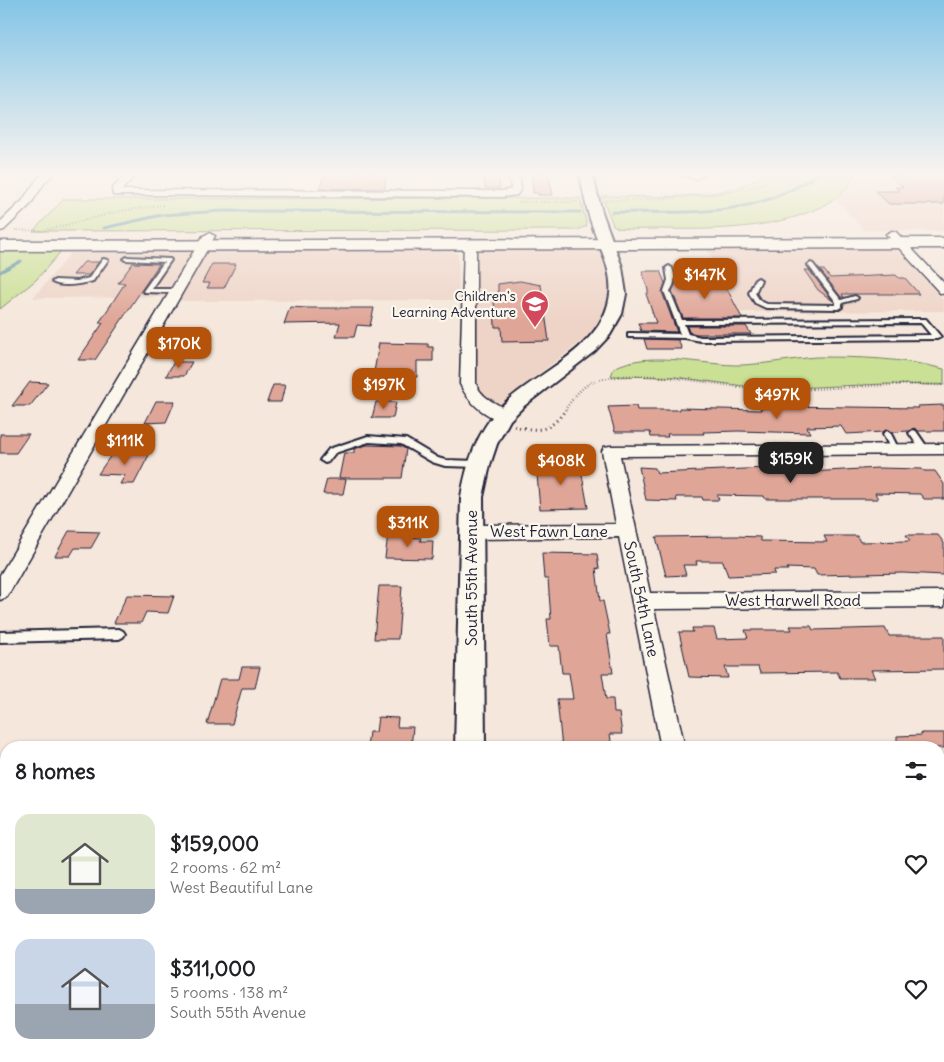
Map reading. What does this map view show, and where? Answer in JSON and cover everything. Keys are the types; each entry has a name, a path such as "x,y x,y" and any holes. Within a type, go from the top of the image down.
{"main road":[{"path":"0,246 206,240 896,239 944,234"},
{"path":"0,236 470,244 605,240"},
{"path":"896,239 944,244"}],"street":[{"name":"South 55th Avenue","path":"470,741 472,497 478,464 491,433 503,416 529,390 585,350 607,325 618,294 616,273 598,223"},
{"path":"896,239 944,290"},
{"path":"0,592 206,240"},
{"path":"470,244 468,384 471,393 480,402 503,416"},
{"path":"610,452 944,449"},
{"name":"South 54th Lane","path":"610,452 672,741"},
{"name":"West Fawn Lane","path":"471,532 627,530"},
{"name":"West Harwell Road","path":"642,601 944,599"}],"lane":[{"path":"54,282 71,283 91,280 106,260"},
{"path":"127,260 168,260 146,291 176,291"},
{"path":"758,280 752,293 757,302 766,306 836,308 841,305 810,265"},
{"path":"669,268 672,276 670,287 667,291 686,336"},
{"path":"839,302 855,298"},
{"path":"631,335 686,336 701,339 937,337 923,321 680,322"},
{"path":"913,433 924,450"},
{"path":"887,434 895,450"},
{"path":"325,460 332,451 368,439 403,440 435,460 445,463 478,464"},
{"path":"0,637 119,634"}],"path":[{"path":"503,416 515,427 529,430 547,430 556,425 570,401 581,389 591,382 614,377 663,377 768,389 882,384 944,385"}],"shaded area":[{"path":"857,223 944,223 944,231 864,230"},
{"path":"706,247 884,247 893,249 900,252 944,301 944,311 739,312"},
{"name":"Children's Learning Adventure","path":"602,248 612,288 610,299 601,321 590,335 523,386 501,408 476,390 475,249"},
{"path":"447,249 458,254 459,300 185,301 159,297 33,298 71,253"}],"green space":[{"path":"41,223 586,223 587,226 577,230 33,231"},
{"path":"612,223 772,223 752,226 704,229 634,229 618,228"},
{"path":"0,249 63,249 36,280 0,309"},
{"path":"816,357 880,359 928,365 944,369 944,385 885,384 767,389 675,377 611,376 614,368 628,362 644,360 660,359 743,365"}],"building":[{"path":"84,262 99,262 89,275 73,275"},
{"path":"133,263 159,264 95,360 78,360 103,323 99,323 125,283 118,283"},
{"path":"212,264 236,264 224,288 207,288 210,283 202,283"},
{"path":"804,270 809,270 833,301 818,290"},
{"path":"820,270 824,270 830,278 896,275 899,278 905,278 919,294 842,294 844,297 841,297"},
{"path":"642,271 660,271 665,283 662,292 677,332 641,331 638,323 656,323 646,294 648,294 648,290"},
{"path":"700,279 722,279 742,318 683,318 672,291 676,283 702,283"},
{"path":"520,281 541,285 549,341 502,342 501,327 495,327 494,297 498,297 498,284"},
{"path":"290,307 374,308 370,326 357,325 354,337 336,337 340,323 284,324"},
{"path":"687,326 746,326 751,334 696,334 689,332"},
{"path":"644,339 678,340 682,349 647,349"},
{"path":"379,343 428,344 428,347 433,347 433,361 417,361 417,377 373,378"},
{"path":"174,362 192,362 184,376 166,376"},
{"path":"30,382 48,383 30,406 12,406"},
{"path":"273,385 285,385 281,402 267,402"},
{"path":"156,401 175,401 166,422 145,423"},
{"path":"376,402 396,402 393,418 372,418"},
{"path":"944,405 944,431 918,431 914,428 909,431 891,432 887,429 883,432 846,434 841,426 807,427 810,433 738,431 703,432 704,434 667,434 668,437 651,437 650,432 615,432 608,407 636,406 637,410 680,410 679,408 761,410 760,408 781,408 780,406 919,408 917,406"},
{"path":"0,434 29,434 16,453 0,453"},
{"path":"367,445 400,446 406,449 402,478 339,478 344,453 354,453 354,449"},
{"path":"113,452 150,453 134,484 120,484 125,475 98,474"},
{"path":"536,463 580,463 588,508 540,509"},
{"path":"639,467 655,468 657,473 789,467 807,467 810,472 878,468 922,469 924,471 935,471 944,484 944,499 924,499 920,494 875,493 878,499 765,499 764,496 717,495 719,500 703,500 702,497 676,497 677,501 646,500"},
{"path":"327,479 346,479 343,494 323,494"},
{"path":"69,531 100,532 91,548 75,548 70,556 55,556"},
{"path":"388,534 409,535 409,537 421,538 420,541 433,541 432,559 385,558"},
{"path":"906,535 938,535 944,543 944,575 903,573 817,575 814,569 787,568 788,570 774,570 775,574 728,576 723,561 696,561 697,565 683,565 686,575 666,576 656,537 735,536 760,537 761,541 827,542 824,536 857,536 860,542 910,541"},
{"path":"542,553 597,554 599,569 596,568 600,601 603,601 610,634 607,634 613,673 602,673 606,699 613,699 614,713 619,713 622,734 610,734 611,741 561,741 557,699 573,699 569,673 562,673 559,646 550,646 547,619 551,619 548,579 544,579"},
{"path":"379,586 402,586 398,639 374,639"},
{"path":"127,595 174,596 168,613 146,612 141,623 114,623"},
{"path":"790,626 811,626 813,630 885,628 889,636 944,636 944,669 871,670 875,678 840,678 837,672 760,673 758,667 725,667 728,678 689,677 679,632 693,632 692,628 714,628 717,639 748,638 745,630 792,630"},
{"path":"242,667 260,667 255,688 242,688 232,724 207,724 220,679 239,679"},
{"path":"378,717 398,718 397,727 413,727 412,741 368,741 369,732 376,732"},
{"path":"921,733 944,733 944,741 897,741 897,736 922,735"}],"waterway":[{"path":"104,228 128,223"},
{"path":"0,272 21,261"}],"place":[{"name":"Children's Learning Adventure","path":"535,328"}]}
